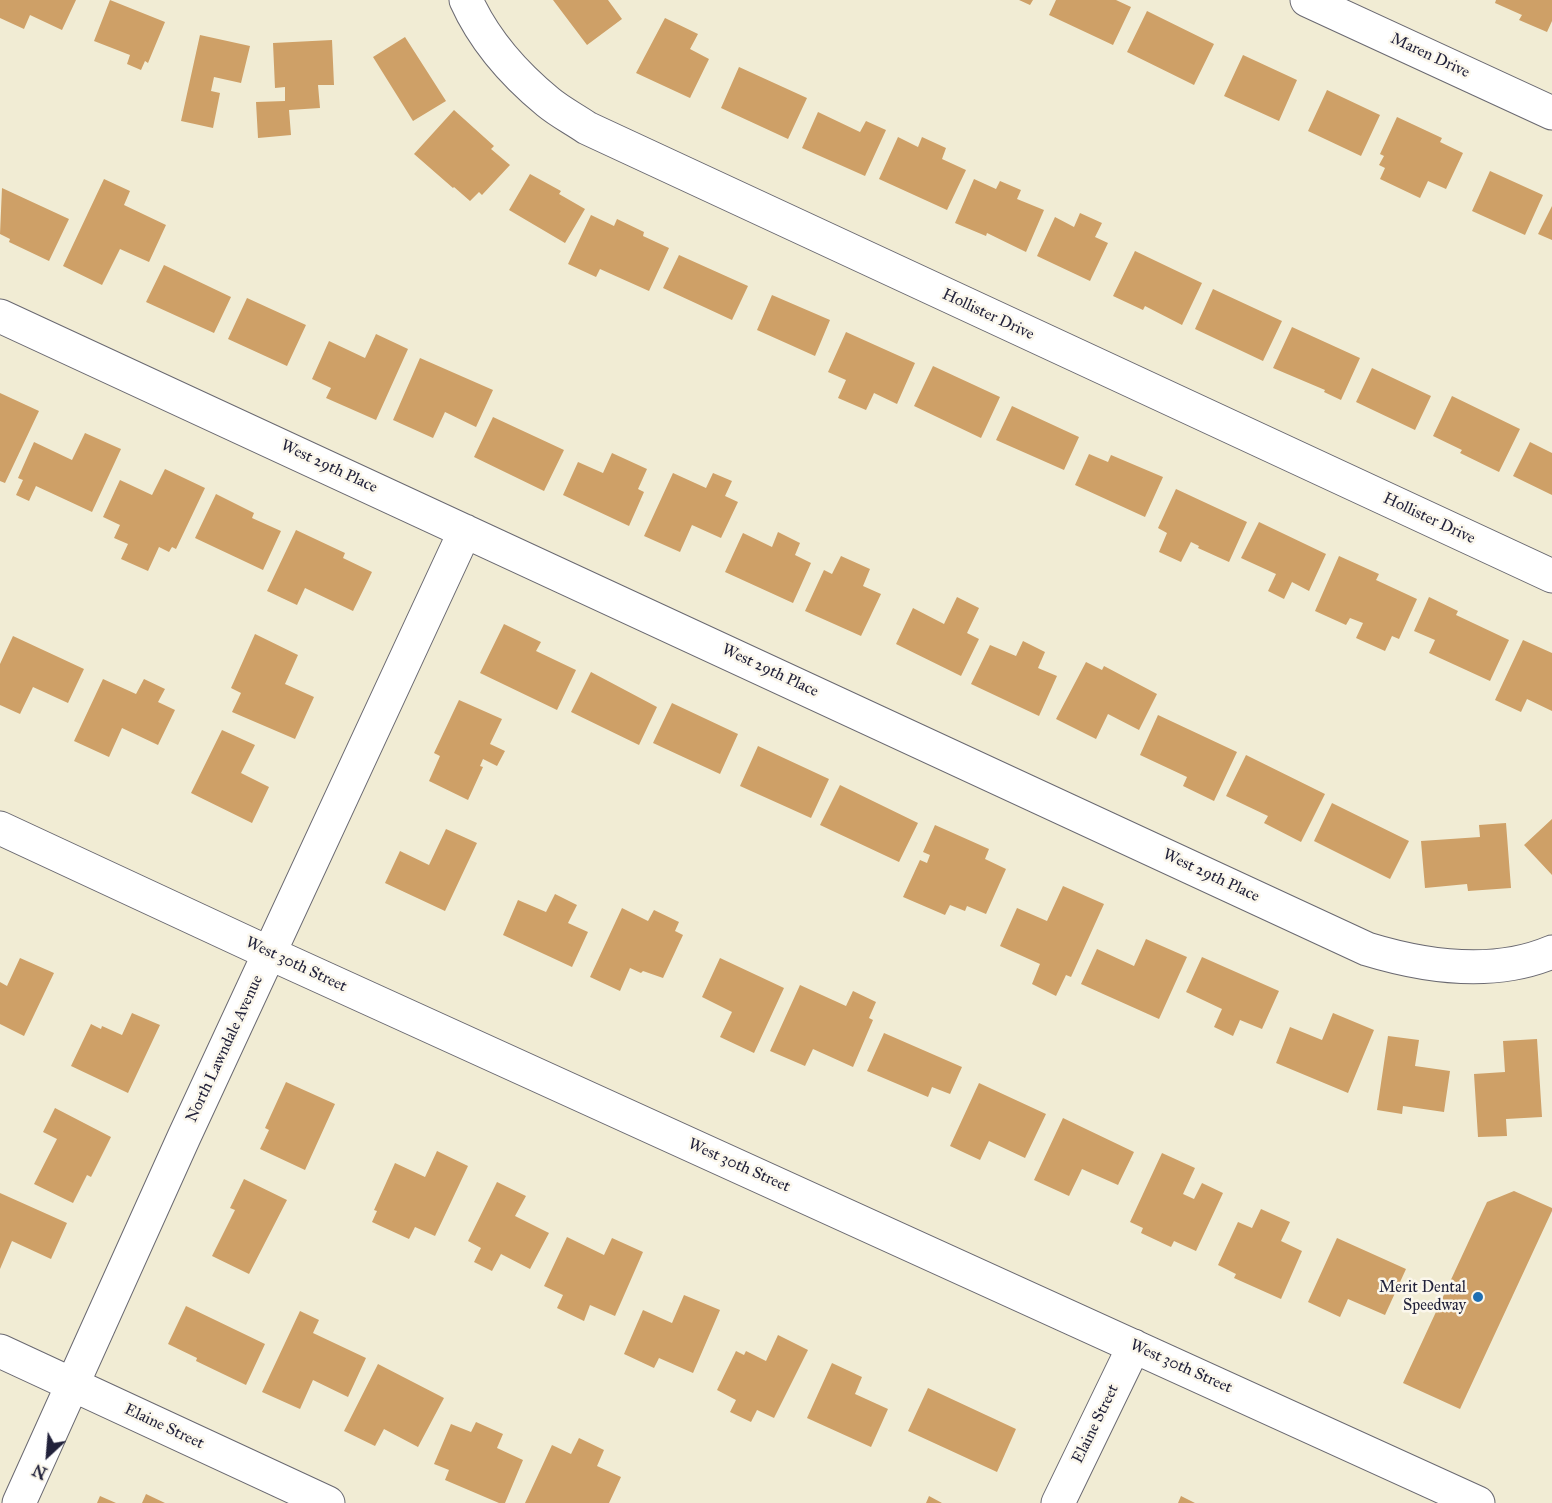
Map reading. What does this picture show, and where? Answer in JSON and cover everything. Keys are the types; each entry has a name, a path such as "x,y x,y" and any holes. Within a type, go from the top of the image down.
{"street":[{"name":"Hollister Drive","path":"466,0 472,14 502,57 546,101 587,128 1552,576"},
{"name":"Maren Drive","path":"1307,0 1552,113"},
{"name":"West 29th Place","path":"0,316 1367,949 1404,960 1456,967 1508,964 1552,952"},
{"name":"North Lawndale Avenue","path":"19,1503 179,1148 465,531"},
{"name":"West 30th Street","path":"0,828 269,953 1478,1503"},
{"name":"Elaine Street","path":"1058,1503 1134,1346"},
{"name":"Elaine Street","path":"0,1351 328,1503"}],"building":[{"path":"0,0 76,0 62,30 30,15 24,29 0,18"},
{"path":"110,0 165,22 148,63 145,61 141,70 127,64 130,55 94,41"},
{"path":"553,0 608,0 622,19 587,45"},
{"path":"1019,0 1033,0 1030,5"},
{"path":"1056,0 1116,0 1131,7 1113,45 1049,15"},
{"path":"1496,0 1552,0 1552,21 1547,32 1519,20 1522,15 1495,3"},
{"path":"1147,11 1214,44 1194,85 1127,52"},
{"path":"665,18 698,34 690,49 709,59 690,98 636,73"},
{"path":"200,35 250,46 241,83 214,77 211,91 220,93 213,128 181,121"},
{"path":"405,37 446,101 413,121 373,57"},
{"path":"332,40 334,85 318,85 320,108 289,110 291,135 258,138 256,102 285,101 285,87 275,88 273,43"},
{"path":"1243,55 1297,80 1279,121 1224,96"},
{"path":"739,67 807,98 788,139 721,108"},
{"path":"1327,90 1380,115 1361,156 1308,131"},
{"path":"454,110 494,146 491,149 510,165 482,195 479,192 470,201 414,154"},
{"path":"818,112 860,132 866,121 886,130 865,176 802,148"},
{"path":"1397,117 1442,138 1440,142 1463,153 1446,189 1428,181 1420,198 1380,179 1385,168 1379,165 1384,156 1380,154"},
{"path":"898,137 918,147 922,137 946,148 942,159 966,170 947,210 879,179"},
{"path":"1490,171 1543,195 1525,235 1472,211"},
{"path":"530,174 561,191 559,194 585,209 565,243 509,210"},
{"path":"104,179 130,191 124,205 166,225 149,262 120,249 102,285 63,266"},
{"path":"974,179 996,189 1000,181 1021,190 1017,199 1044,210 1026,252 987,233 986,236 955,223"},
{"path":"2,188 69,219 49,261 9,242 10,239 0,234"},
{"path":"1552,206 1552,240 1538,234"},
{"path":"1080,213 1102,223 1095,237 1108,243 1090,281 1037,256 1055,217 1074,227"},
{"path":"591,215 614,226 617,219 644,232 643,236 669,248 649,291 600,269 596,277 568,264"},
{"path":"1135,251 1202,283 1182,325 1145,306 1143,310 1113,296"},
{"path":"679,255 748,286 732,320 663,288"},
{"path":"164,265 231,297 214,333 146,302"},
{"path":"1213,289 1282,321 1263,361 1195,329"},
{"path":"772,295 830,320 815,356 757,330"},
{"path":"247,298 306,325 287,366 228,339"},
{"path":"1292,327 1360,358 1341,400 1324,392 1325,390 1273,368"},
{"path":"846,332 915,363 897,404 874,393 866,410 838,398 846,380 828,372"},
{"path":"376,334 408,349 376,420 326,398 331,388 312,379 329,341 365,358"},
{"path":"420,358 493,390 476,427 445,412 433,438 393,420"},
{"path":"933,366 1000,397 981,438 914,406"},
{"path":"1372,368 1431,396 1415,430 1356,402"},
{"path":"0,393 39,411 5,483 0,481"},
{"path":"1452,396 1520,429 1499,472 1460,453 1462,450 1433,436"},
{"path":"1012,406 1079,437 1064,470 996,440"},
{"path":"493,417 564,450 544,491 474,457"},
{"path":"85,433 121,449 92,512 36,486 29,501 16,495 23,480 18,478 34,442 72,460"},
{"path":"1530,442 1552,453 1552,495 1513,476"},
{"path":"612,453 647,469 638,489 644,492 629,526 563,495 578,462 603,473"},
{"path":"1089,454 1108,462 1111,455 1163,477 1145,517 1075,485"},
{"path":"165,469 205,488 176,549 172,547 169,552 159,547 148,571 121,559 128,544 114,538 120,525 103,517 120,480 152,495"},
{"path":"673,473 706,488 713,473 732,481 725,496 738,502 721,538 692,525 680,552 644,536"},
{"path":"1176,489 1247,522 1229,562 1198,548 1199,546 1191,542 1181,562 1159,552 1167,533 1158,528"},
{"path":"216,494 254,513 252,518 281,531 263,570 195,538"},
{"path":"1259,522 1326,554 1309,591 1292,582 1284,599 1268,591 1276,574 1241,558"},
{"path":"296,530 345,553 343,558 372,572 353,611 305,588 297,605 267,591"},
{"path":"778,532 800,543 795,555 811,563 793,603 725,572 743,533 772,547"},
{"path":"841,556 870,569 863,586 881,594 861,636 805,611 824,570 832,574"},
{"path":"1339,556 1379,574 1376,580 1417,599 1399,639 1392,636 1385,651 1356,638 1363,623 1350,618 1346,625 1315,611"},
{"path":"957,597 979,608 967,633 979,639 961,676 896,644 913,608 944,624"},
{"path":"1429,597 1458,611 1456,615 1509,640 1490,681 1429,653 1435,640 1414,631"},
{"path":"504,624 541,642 536,651 576,670 557,710 480,673"},
{"path":"255,634 298,655 285,684 314,697 295,739 232,712 241,693 231,688"},
{"path":"13,636 84,669 68,703 33,687 20,714 0,705 0,664"},
{"path":"1523,640 1552,653 1552,711 1527,699 1521,712 1495,700"},
{"path":"1023,641 1045,652 1038,668 1057,676 1039,716 971,684 990,645 1016,656"},
{"path":"1086,662 1102,670 1104,666 1157,694 1139,730 1108,714 1096,739 1056,719"},
{"path":"591,672 657,707 639,745 571,712"},
{"path":"103,679 136,694 144,679 165,689 158,702 175,710 158,745 122,728 109,757 74,741"},
{"path":"459,700 502,719 490,744 505,751 497,766 483,759 480,766 483,767 468,800 429,781 440,756 434,753"},
{"path":"672,703 738,734 720,774 653,743"},
{"path":"1158,715 1237,752 1214,801 1183,786 1187,777 1140,755"},
{"path":"222,730 255,745 241,773 269,787 252,823 191,793"},
{"path":"758,746 829,779 811,818 740,786"},
{"path":"1246,755 1325,794 1301,842 1264,823 1268,816 1226,796"},
{"path":"840,785 918,823 899,862 820,825"},
{"path":"1332,803 1409,841 1390,879 1314,841"},
{"path":"1552,819 1552,875 1524,845"},
{"path":"1506,823 1511,888 1468,891 1467,884 1425,888 1421,841 1480,837 1479,825"},
{"path":"935,825 989,849 985,859 1006,869 986,914 967,906 965,911 950,905 945,915 903,897 920,860 927,863 930,855 923,852"},
{"path":"446,829 477,843 445,911 385,883 400,851 429,865"},
{"path":"1063,886 1104,904 1071,977 1066,975 1056,996 1032,984 1040,964 1000,946 1017,908 1047,921"},
{"path":"555,894 577,905 568,923 588,932 572,967 503,935 518,900 546,912"},
{"path":"622,908 648,921 654,910 679,922 675,931 683,935 663,978 630,968 620,991 590,977"},
{"path":"1146,939 1187,957 1159,1019 1081,984 1097,949 1134,966"},
{"path":"1202,957 1279,991 1262,1029 1240,1020 1233,1036 1214,1027 1222,1009 1186,992"},
{"path":"20,958 54,973 24,1036 0,1024 0,982 7,986"},
{"path":"720,958 784,988 754,1053 720,1037 732,1012 702,997"},
{"path":"800,985 846,1006 853,991 876,1002 869,1018 873,1020 853,1067 813,1049 805,1066 770,1051"},
{"path":"132,1013 160,1025 128,1093 71,1066 91,1024 122,1035"},
{"path":"1333,1013 1374,1030 1348,1093 1276,1063 1290,1027 1322,1040"},
{"path":"884,1033 962,1067 950,1094 932,1087 928,1097 867,1071"},
{"path":"1388,1036 1419,1040 1415,1066 1450,1071 1444,1112 1403,1106 1402,1114 1377,1110"},
{"path":"1537,1039 1542,1117 1506,1119 1507,1136 1478,1137 1474,1074 1505,1072 1503,1041"},
{"path":"286,1082 335,1104 305,1170 260,1149 269,1130 265,1128"},
{"path":"979,1083 1046,1114 1025,1158 989,1141 980,1160 950,1146"},
{"path":"55,1108 111,1137 91,1177 87,1175 73,1203 34,1184 57,1139 43,1132"},
{"path":"1063,1118 1134,1152 1118,1185 1082,1169 1069,1196 1034,1180"},
{"path":"437,1151 468,1166 435,1236 415,1227 409,1239 372,1222 377,1211 374,1210 395,1163 425,1177"},
{"path":"1162,1153 1195,1168 1183,1194 1194,1199 1202,1183 1223,1193 1196,1251 1174,1241 1171,1247 1141,1233 1143,1228 1130,1222"},
{"path":"244,1179 287,1200 249,1274 212,1256 235,1210 230,1208"},
{"path":"497,1182 526,1196 515,1216 549,1233 530,1269 501,1254 492,1271 474,1262 481,1248 468,1241"},
{"name":"Merit Dental Speedway","path":"1514,1191 1552,1208 1552,1211 1460,1409 1403,1383 1487,1202"},
{"path":"0,1193 67,1223 51,1259 12,1241 0,1269"},
{"path":"1261,1209 1290,1222 1281,1241 1302,1251 1281,1299 1234,1278 1236,1274 1218,1265 1238,1222 1252,1228"},
{"path":"567,1237 604,1255 612,1238 643,1252 615,1316 590,1305 584,1321 557,1308 563,1295 544,1286"},
{"path":"1337,1238 1406,1269 1385,1315 1348,1299 1340,1317 1308,1302"},
{"path":"684,1295 720,1310 693,1373 659,1358 654,1368 624,1354 643,1310 672,1323"},
{"path":"186,1306 265,1344 246,1385 196,1361 197,1358 168,1344"},
{"path":"300,1311 319,1320 313,1333 366,1358 348,1397 313,1380 300,1409 262,1392"},
{"path":"778,1335 808,1350 774,1418 757,1410 751,1422 730,1412 736,1400 717,1390 736,1351 744,1355 746,1351 766,1361"},
{"path":"832,1363 862,1377 855,1394 888,1409 871,1447 807,1418"},
{"path":"378,1364 444,1398 418,1447 384,1429 375,1446 344,1431"},
{"path":"928,1388 1016,1429 997,1472 908,1431"},
{"path":"476,1422 503,1434 497,1448 523,1460 505,1503 499,1503 445,1480 449,1470 434,1464 451,1424 471,1432"},
{"path":"579,1438 604,1450 597,1466 621,1477 609,1503 525,1503 552,1445 571,1454"},
{"path":"146,1494 165,1503 142,1503"},
{"path":"100,1496 116,1503 97,1503"},
{"path":"929,1496 942,1503 926,1503"},
{"path":"1181,1496 1195,1503 1178,1503"}],"place":[{"name":"Merit Dental Speedway","path":"1478,1297"}]}
